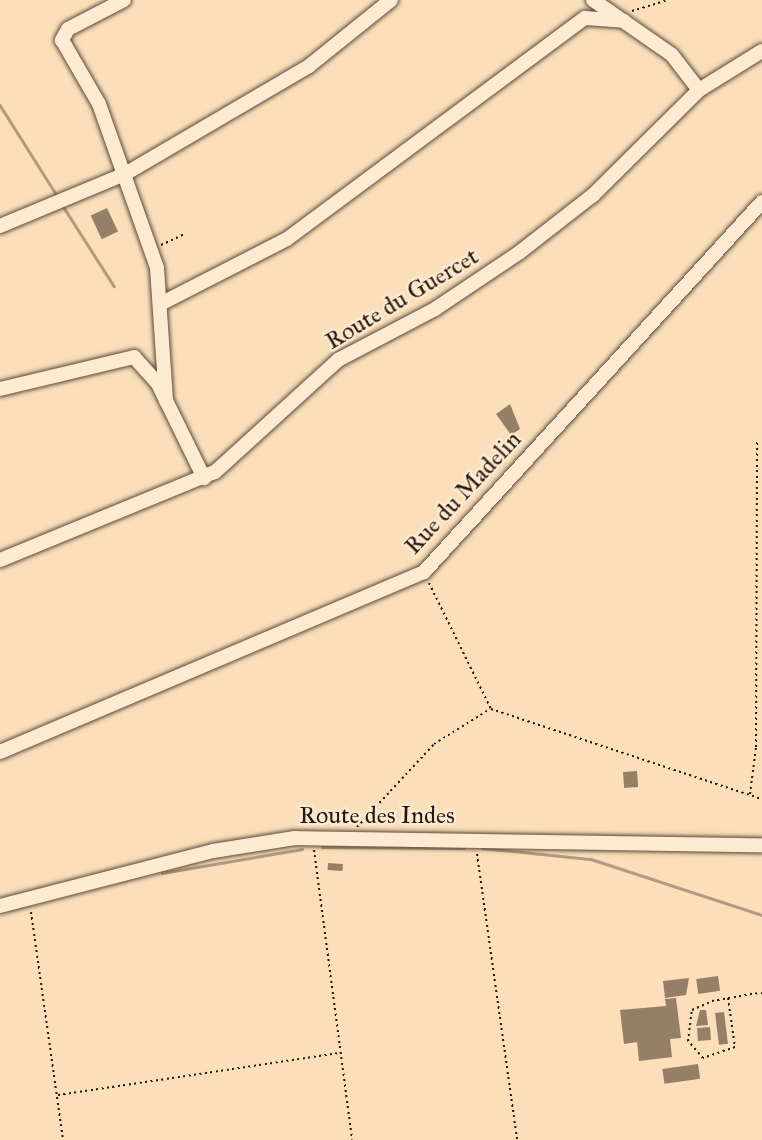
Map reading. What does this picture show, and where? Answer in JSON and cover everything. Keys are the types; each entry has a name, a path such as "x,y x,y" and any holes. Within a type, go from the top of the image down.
{"street":[{"path":"123,0 62,38 99,104 122,175 151,249 162,303 158,340 166,401"},
{"path":"0,226 122,175 309,66 391,0"},
{"path":"593,0 677,59 699,90"},
{"path":"162,303 287,239 585,18 621,19"},
{"name":"Route du Guercet","path":"0,560 204,478 344,356 452,299 566,217 699,90 762,51"},
{"name":"Rue du Madelin","path":"0,752 424,572 762,202"},
{"path":"0,389 127,355 144,363 204,478"},
{"name":"Route des Indes","path":"0,906 213,851 314,837 762,845"}],"path":[{"path":"621,19 667,0"},
{"path":"151,249 186,234"},
{"path":"750,795 756,747 757,439"},
{"path":"424,572 491,709 762,799"},
{"path":"353,837 434,744 491,709"},
{"path":"314,837 352,1140"},
{"path":"475,839 517,1140"},
{"path":"28,899 63,1140"},
{"path":"728,998 734,1048 712,1059 697,1056 688,1041 692,1010 728,998 762,993"},
{"path":"58,1095 340,1053"}],"building":[{"path":"107,208 118,232 102,239 91,216"},
{"path":"510,404 520,429 511,435 496,414"},
{"path":"637,771 638,787 624,788 623,772"},
{"path":"328,863 343,864 342,871 328,870"},
{"path":"718,976 720,991 698,994 696,979"},
{"path":"689,978 686,995 665,998 663,981"},
{"path":"676,998 681,1038 670,1039 672,1057 639,1061 637,1042 624,1044 620,1010 666,1006 665,999"},
{"path":"700,1010 706,1010 708,1025 696,1026"},
{"path":"724,1012 728,1044 719,1045 715,1013"},
{"path":"710,1027 711,1040 698,1041 697,1028"},
{"path":"698,1064 700,1079 664,1084 662,1069"}],"waterway":[{"path":"0,105 58,197"},
{"path":"63,206 114,286"},
{"path":"322,847 464,848"},
{"path":"482,848 591,859 762,915"},
{"path":"162,873 302,849"}]}
